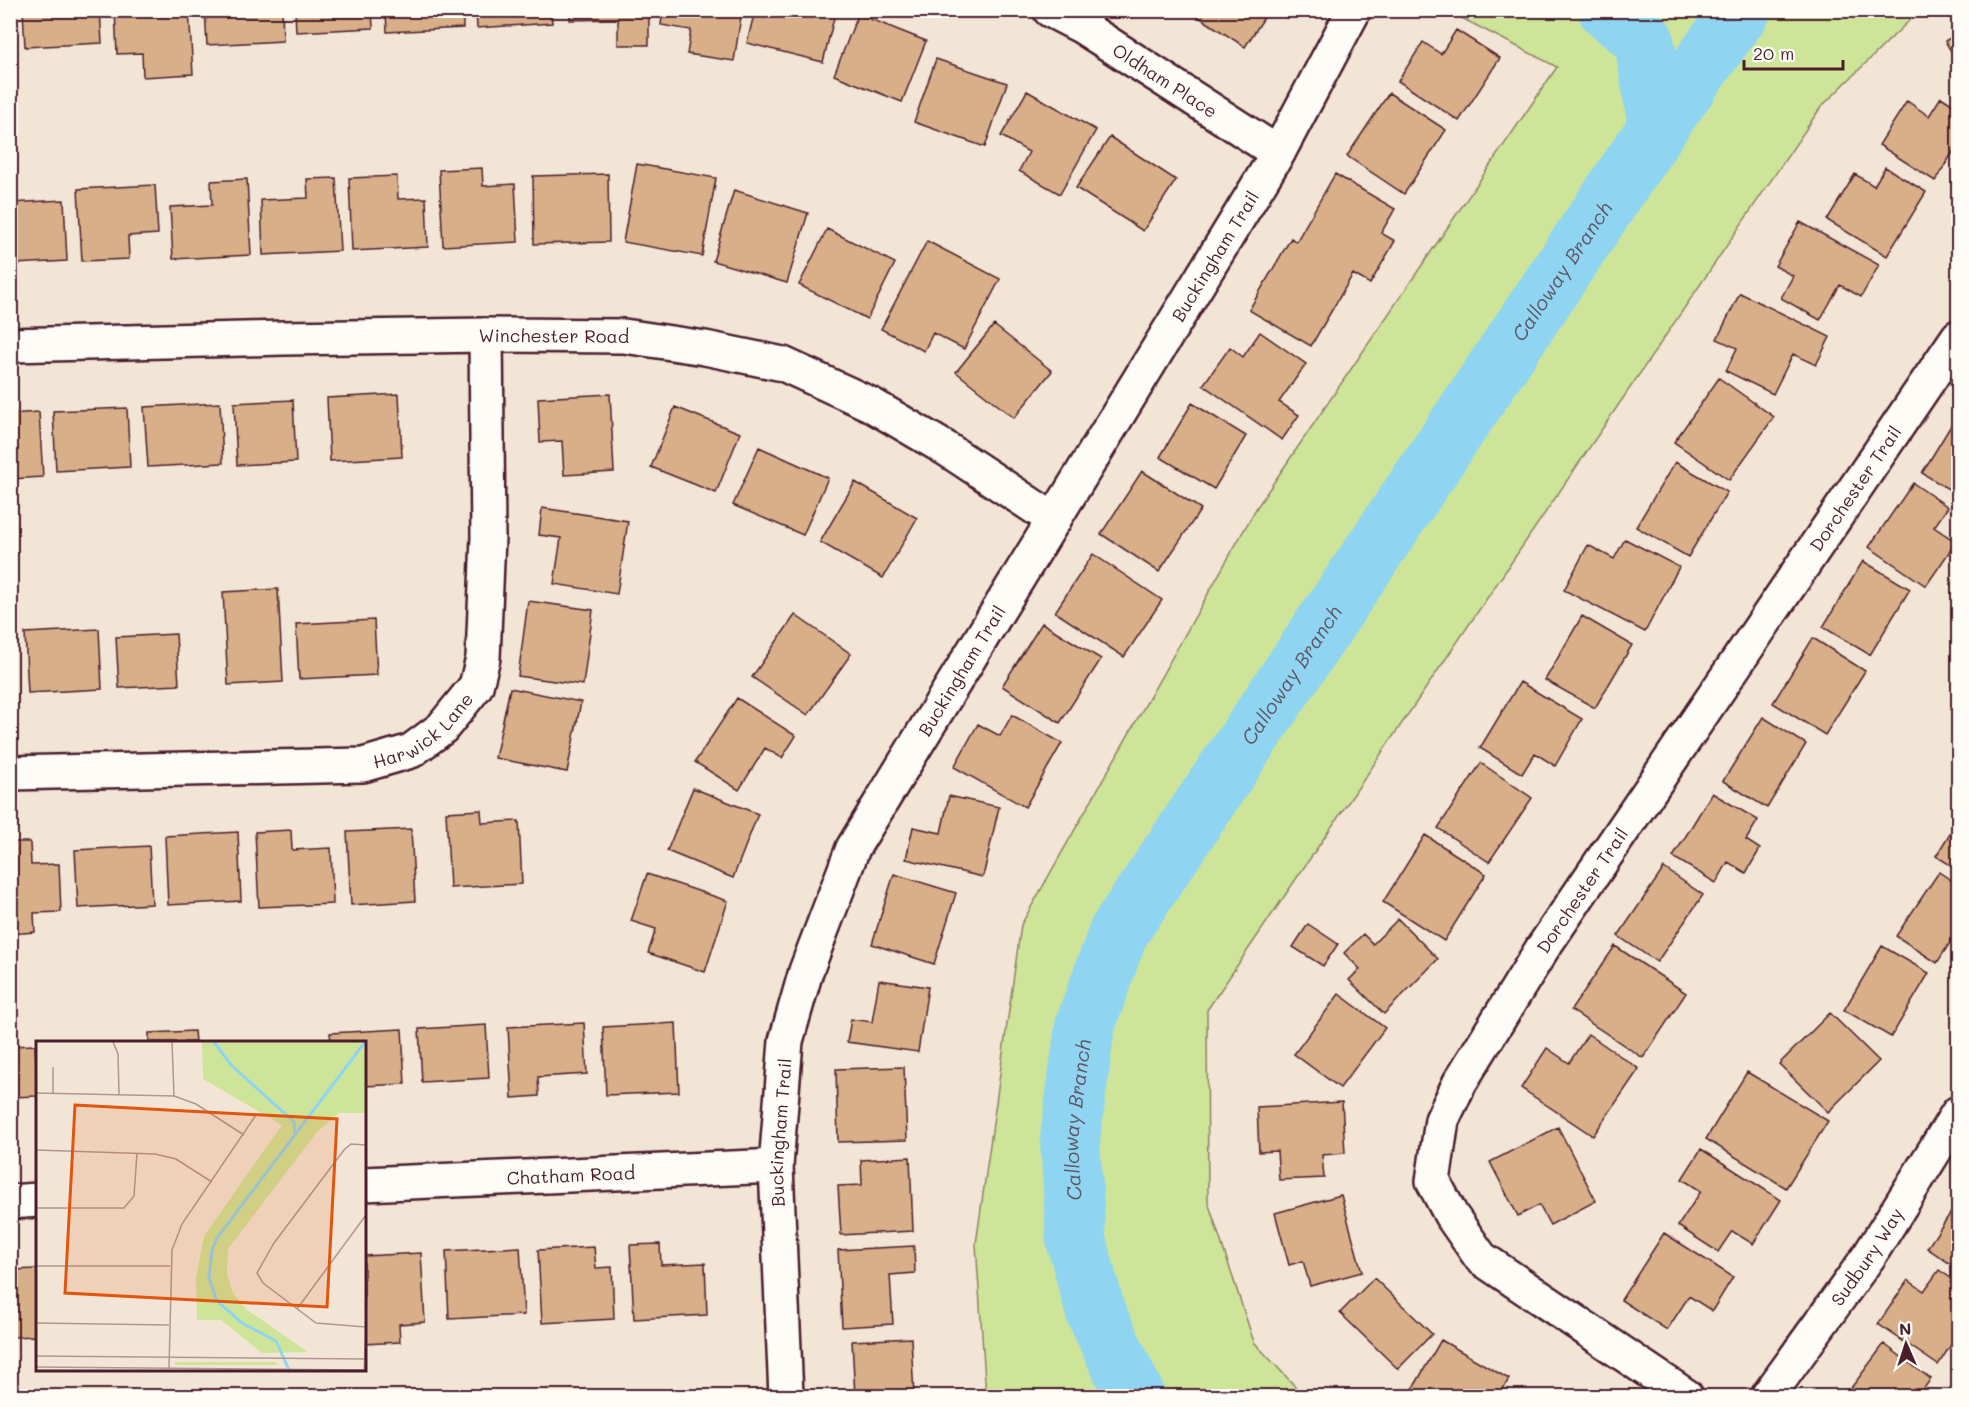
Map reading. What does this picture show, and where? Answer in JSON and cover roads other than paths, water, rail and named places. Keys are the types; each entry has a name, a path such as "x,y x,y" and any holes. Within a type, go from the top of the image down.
{"street":[{"name":"Oldham Place","path":"1050,10 1081,26 1278,153"},
{"name":"Buckingham Trail","path":"786,1396 776,1166 786,1041 806,971 853,848 1278,153 1354,10"},
{"name":"Winchester Road","path":"10,345 486,335 624,336 705,348 783,364 870,404 945,448 1054,520"},
{"name":"Harwick Lane","path":"10,773 363,765 411,751 442,728 476,686 483,658 488,537 486,335"},
{"name":"Dorchester Trail","path":"1686,1396 1481,1258 1451,1215 1432,1180 1442,1120 1460,1082 1542,949 1959,337"},
{"name":"Sudbury Way","path":"1768,1396 1869,1256 1959,1113"},
{"name":"Chatham Road","path":"366,1184 776,1166"},
{"path":"10,1202 36,1200"}],"waterway":[{"name":"Calloway Branch","path":"1608,10 1644,40 1658,127"},
{"name":"Calloway Branch","path":"1135,1396 1096,1313 1076,1240 1070,1139 1085,1026 1118,933 1658,127 1741,10"}]}
